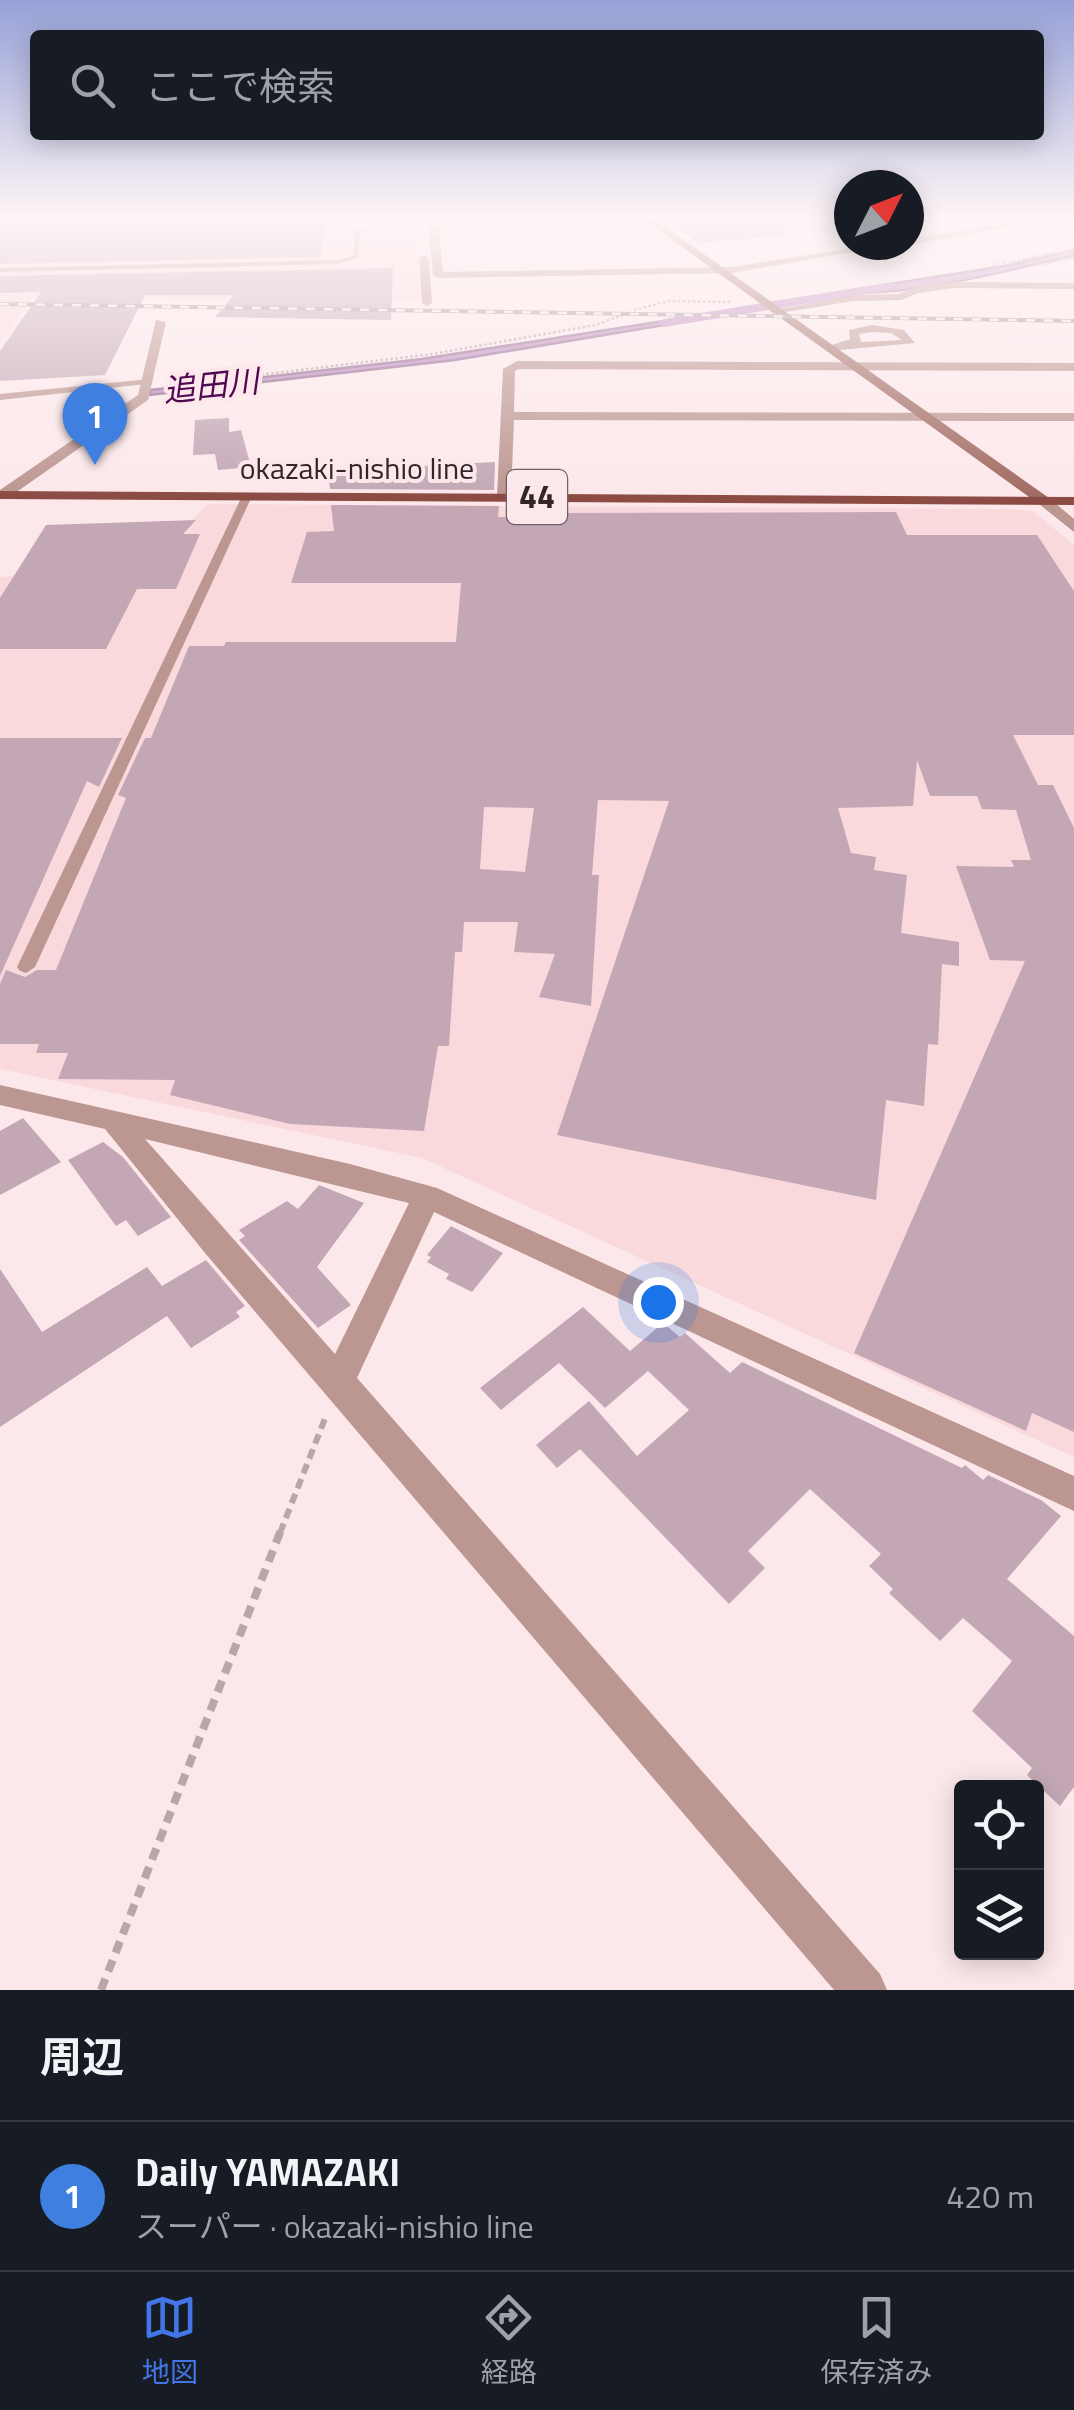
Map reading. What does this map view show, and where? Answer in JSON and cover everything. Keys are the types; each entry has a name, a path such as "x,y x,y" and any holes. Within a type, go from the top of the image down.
{"main road":[{"name":"okazaki-nishio line","path":"1,495 1074,501"}],"street":[{"path":"773,310 930,417 1074,527"},
{"path":"1,495 144,389 160,322"},
{"path":"861,329 898,331 906,335 909,343 834,348 856,341 852,332 861,329"},
{"path":"504,497 509,369 517,365 1074,367"},
{"path":"507,416 1074,417"},
{"path":"0,1094 427,1196 1074,1494"},
{"path":"112,1119 864,1990"},
{"path":"339,1381 427,1196"}],"lane":[{"path":"0,396 144,389"},
{"path":"26,967 247,496"}],"path":[{"path":"144,389 433,354 595,324 623,315"},
{"path":"100,1990 339,1381"}],"shaded area":[{"path":"0,310 24,310 0,343"},
{"path":"208,504 1008,509 1033,511 1074,545 1074,1457 422,1158 0,1069 0,577 149,564"}],"water":[{"path":"695,316 718,316 455,360 149,395 151,390 422,359"}],"building":[{"path":"29,310 138,310 105,375 0,381 0,351"},
{"path":"221,310 391,310 391,320 215,317"},
{"path":"229,418 229,432 241,430 251,467 218,470 215,454 193,455 195,420"},
{"path":"495,462 494,490 330,489 328,471"},
{"path":"331,505 499,506 498,517 559,517 560,513 896,512 907,535 1037,535 1074,591 1074,735 1013,735 1038,785 1053,785 1074,828 1074,1432 1032,1413 1026,1431 854,1353 1025,961 990,960 956,866 1014,867 1011,860 1031,860 1016,810 982,809 977,796 930,796 917,760 913,806 838,808 851,853 876,857 874,870 907,875 901,933 959,942 959,966 942,964 938,1045 928,1044 924,1106 886,1100 876,1200 557,1135 669,801 598,800 592,875 599,875 591,1006 539,997 555,954 514,952 518,922 464,922 462,952 455,952 449,1046 438,1046 424,1131 290,1124 170,1095 175,1080 58,1079 68,1053 36,1053 39,1044 0,1044 0,984 6,970 25,977 37,970 56,970 126,798 118,795 145,738 151,738 189,646 224,646 226,642 456,642 461,583 291,583 307,532 334,531","holes":["484,807 534,808 525,872 480,869"]},
{"path":"196,520 183,534 200,534 176,589 137,589 106,649 0,649 0,598 46,525"},
{"path":"0,738 122,738 99,787 87,781 0,976"},
{"path":"23,1118 61,1162 0,1195 0,1131"},
{"path":"103,1142 123,1157 171,1217 138,1236 126,1220 116,1226 68,1160"},
{"path":"319,1185 364,1203 317,1267 351,1305 318,1328 239,1240 245,1236 239,1230 287,1201 298,1209"},
{"path":"451,1226 503,1253 472,1292 446,1279 449,1274 427,1262 431,1257 427,1255"},
{"path":"206,1260 245,1306 236,1312 240,1317 191,1348 167,1316 0,1427 0,1269 42,1332 147,1267 162,1286"},
{"path":"583,1307 630,1351 663,1323 680,1337 685,1333 730,1373 742,1362 962,1468 965,1465 983,1480 988,1475 1041,1500 1061,1516 1007,1579 1074,1636 1074,1787 1060,1806 1044,1791 1044,1780 1032,1780 1027,1775 1032,1768 972,1711 1012,1661 963,1618 940,1641 889,1593 893,1589 869,1566 881,1554 810,1489 748,1551 765,1568 729,1604 580,1449 557,1468 536,1445 589,1401 637,1456 689,1410 648,1371 605,1408 559,1363 501,1410 480,1388"}],"waterway":[{"name":"追田川","path":"664,323 745,310"}],"railway":[{"path":"371,310 1074,321"}],"place":[{"name":"Daily YAMAZAKI","path":"95,465"}]}
